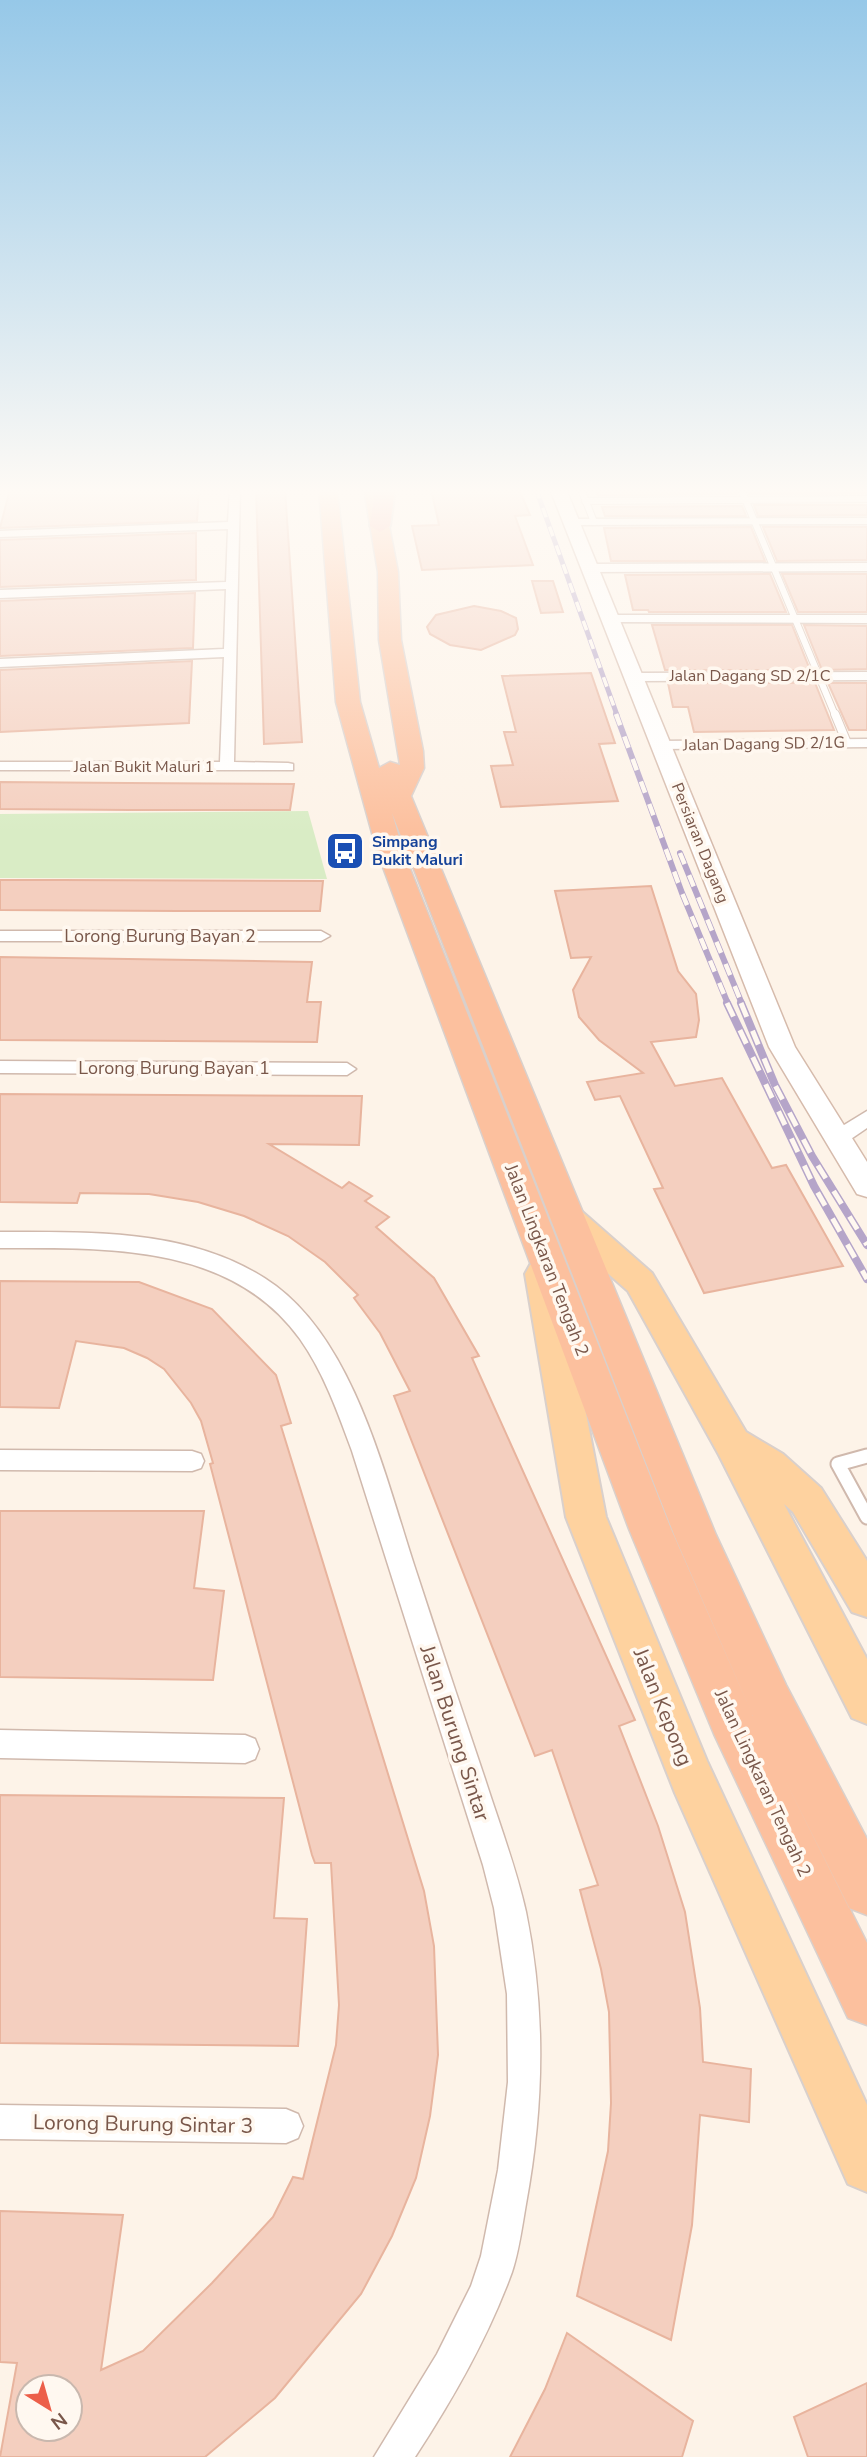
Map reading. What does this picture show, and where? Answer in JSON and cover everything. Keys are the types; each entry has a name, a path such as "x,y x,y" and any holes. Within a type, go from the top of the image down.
{"highway":[{"name":"Jalan Lingkaran Tengah 2","path":"339,604 348,702 390,850 550,1222"},
{"path":"360,604 362,621"},
{"path":"389,604 390,640 412,768 398,796"},
{"name":"Jalan Lingkaran Tengah 2","path":"384,751 550,1222 650,1529 750,1710 867,1890"},
{"name":"Jalan Lingkaran Tengah 2","path":"750,1710 867,1999"}],"main road":[{"name":"Persiaran Dagang","path":"604,604 782,1047 867,1186"},
{"path":"550,1222 640,1282 732,1443 867,1703"},
{"name":"Jalan Kepong","path":"550,1222 586,1517 691,1777 867,2165"},
{"path":"732,1443 769,1466 807,1500 867,1598"}],"street":[{"path":"227,767 232,604"},
{"path":"610,619 867,619"},
{"path":"0,663 231,653"},
{"name":"Jalan Dagang SD 2/1C","path":"634,677 867,676"},
{"name":"Jalan Dagang SD 2/1G","path":"661,745 867,743"},
{"name":"Jalan Bukit Maluri 1","path":"0,766 288,767"},
{"name":"Lorong Burung Bayan 2","path":"0,936 321,936"},
{"name":"Lorong Burung Bayan 1","path":"0,1067 347,1069"},
{"path":"838,1138 867,1118"},
{"name":"Jalan Burung Sintar","path":"0,1240 106,1239 168,1248 222,1265 250,1281 298,1320 316,1345 360,1438 498,1865 509,1902 522,1978 525,2066 521,2144 496,2269 477,2312 426,2409 393,2457"},
{"path":"0,1460 192,1461"},
{"path":"0,1744 245,1749"},
{"name":"Lorong Burung Sintar 3","path":"0,2122 286,2126"}],"lane":[{"path":"789,604 847,743"},
{"path":"867,1456 838,1464 867,1517"}],"green space":[{"path":"308,811 327,879 0,878 0,814"}],"building":[{"path":"0,604 195,604 193,648 0,656"},
{"path":"260,604 293,604 302,742 264,744"},
{"path":"538,604 560,604 563,612 541,613"},
{"path":"632,604 782,604 786,612 649,612 633,610"},
{"path":"794,604 867,604 867,612 798,612"},
{"path":"474,606 501,611 516,618 518,629 515,635 481,650 450,645 430,634 427,627 436,615"},
{"path":"652,625 792,625 810,670 665,670"},
{"path":"804,625 867,626 867,669 822,670"},
{"path":"192,661 189,723 0,732 0,670"},
{"path":"591,673 615,743 599,744 618,801 501,807 491,766 513,765 504,732 516,732 502,676"},
{"path":"668,683 815,683 834,730 694,732 688,707 673,707"},
{"path":"828,683 867,683 867,730 849,730"},
{"path":"0,782 294,784 290,810 130,810 0,809"},
{"path":"0,880 323,881 320,911 178,911 0,910"},
{"path":"651,886 678,971 696,994 699,1020 696,1037 651,1042 675,1086 722,1078 772,1168 786,1165 843,1266 704,1293 654,1189 663,1188 620,1096 595,1100 587,1082 643,1073 599,1040 579,1017 573,990 591,957 571,958 555,891"},
{"path":"0,957 312,962 307,1002 321,1002 317,1042 0,1040"},
{"path":"0,1094 362,1096 359,1145 269,1144 342,1188 349,1182 372,1196 365,1201 389,1217 376,1227 434,1278 479,1356 472,1358 635,1720 619,1726 658,1826 685,1912 700,2008 703,2062 751,2069 749,2122 700,2115 692,2225 671,2340 577,2296 608,2151 611,2103 609,2012 601,1969 580,1890 598,1885 552,1750 535,1756 394,1396 410,1391 380,1333 354,1298 358,1295 325,1262 288,1236 244,1216 198,1202 149,1194 80,1193 77,1203 0,1202"},
{"path":"0,1281 139,1282 212,1309 276,1375 291,1423 281,1426 424,1891 434,1946 438,2055 430,2116 416,2178 392,2236 361,2294 275,2398 205,2457 0,2457 14,2380 14,2443 84,2443 84,2373 15,2373 17,2363 0,2362 0,2211 123,2215 101,2370 143,2351 212,2283 273,2217 293,2177 303,2179 336,2045 339,2005 331,1863 315,1863 312,1855 210,1464 213,1463 201,1421 191,1403 164,1369 147,1358 124,1348 76,1341 59,1408 0,1407"},
{"path":"0,1511 204,1511 194,1588 224,1591 213,1680 0,1677"},
{"path":"0,1795 284,1798 274,1918 307,1919 298,2046 0,2043"},
{"path":"567,2333 693,2421 682,2457 510,2457 545,2389"},
{"path":"867,2383 867,2457 808,2457 794,2417"}],"railway":[{"path":"577,604 617,715"},
{"path":"616,714 682,893 728,1004"},
{"path":"680,853 742,1004"},
{"path":"727,1003 814,1186 867,1279"},
{"path":"741,1003 775,1085 812,1156 867,1245"}],"place":[{"name":"Simpang Bukit Maluri","path":"345,851"}]}
